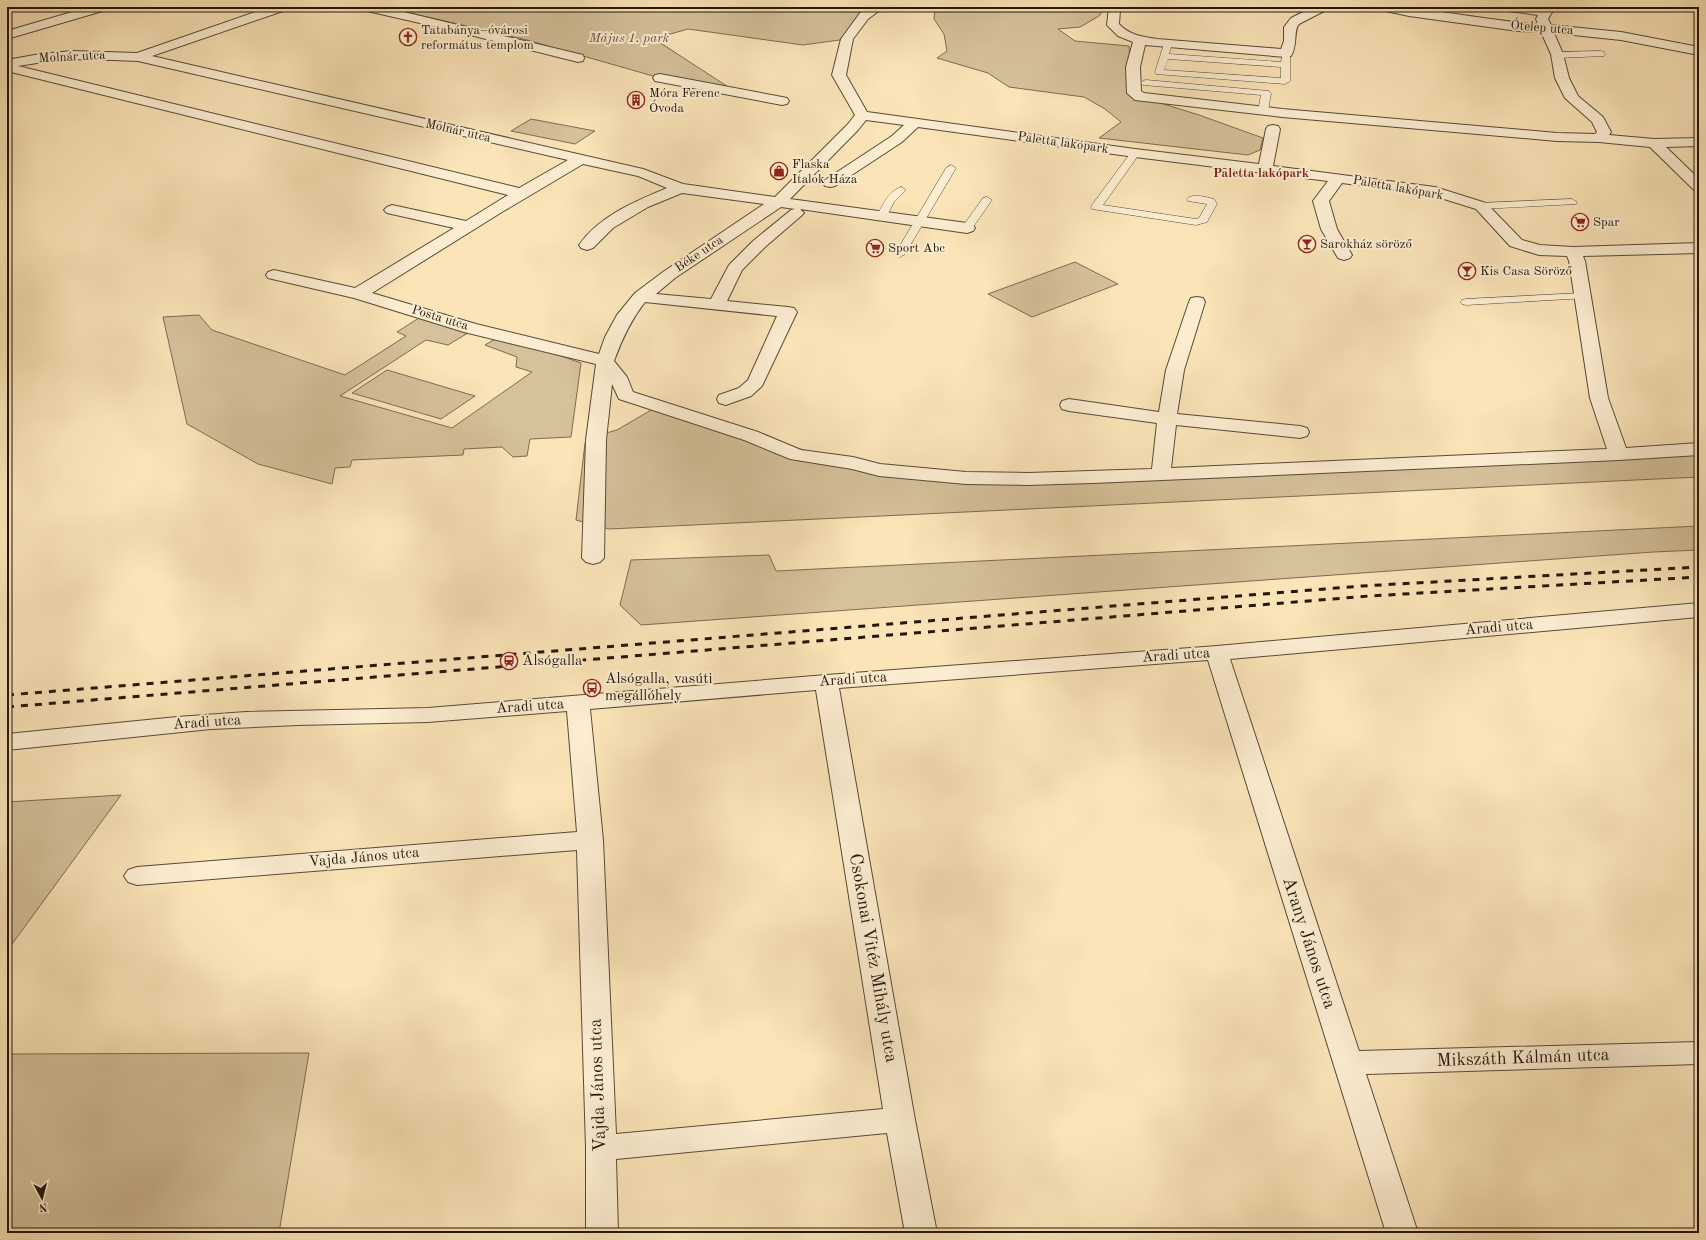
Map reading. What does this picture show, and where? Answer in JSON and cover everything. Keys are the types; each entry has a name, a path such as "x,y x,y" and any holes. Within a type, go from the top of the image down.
{"street":[{"path":"7,35 102,7"},
{"name":"Molnár utca","path":"138,56 282,7"},
{"path":"367,7 447,25 578,58"},
{"path":"862,115 839,75 847,39 864,16 878,7"},
{"path":"1116,7 1114,9 1113,25 1118,32 1166,50 1286,59 1290,41 1290,27 1295,21 1322,7"},
{"name":"Ótelep utca","path":"1385,7 1409,12 1518,27 1547,28 1621,36 1699,51"},
{"path":"1508,7 1548,10 1542,19 1558,55 1562,78 1572,98 1598,120 1604,132 1599,138"},
{"path":"1140,40 1133,67 1134,93 1140,97 1263,111 1557,138 1599,138 1654,143 1699,142"},
{"name":"Molnár utca","path":"7,66 50,57 82,54 138,56 643,173 680,188 967,228"},
{"path":"7,66 520,193"},
{"path":"660,78 782,101"},
{"name":"Paletta lakópark","path":"862,115 1135,153 1430,190 1481,206"},
{"name":"Béke utca","path":"593,558 596,440 605,361 614,337 626,315 641,297 669,275 778,201 853,127 862,115"},
{"path":"830,184 897,139 915,122"},
{"path":"1265,170 1273,129"},
{"path":"1654,143 1699,187"},
{"path":"358,294 520,193 580,159"},
{"name":"Paletta lakópark","path":"1338,178 1321,201 1329,229 1344,255"},
{"path":"587,245 607,225 642,204 680,188"},
{"path":"1481,206 1516,243 1539,250 1573,252 1699,248"},
{"path":"392,210 469,226"},
{"path":"717,305 735,268 759,244 796,213"},
{"path":"1573,252 1577,261 1599,398 1619,454"},
{"name":"Posta utca","path":"274,274 358,294 470,328 605,361"},
{"path":"641,297 788,312 760,370 756,382 745,392 726,399"},
{"path":"1161,473 1167,419 1175,370 1197,302"},
{"path":"605,361 618,377 625,395 752,436 797,455 853,462 879,470 966,478 1028,478 1161,473 1619,454 1699,449"},
{"path":"1069,405 1167,419 1300,432"},
{"name":"Aradi utca","path":"7,742 218,722 280,718 406,716 578,703 826,682 1217,653 1699,610"},
{"name":"Arany János utca","path":"1217,653 1402,1233"},
{"name":"Csokonai Vitéz Mihály utca","path":"826,682 900,1120 921,1233"},
{"name":"Vajda János utca","path":"578,703 590,840 602,1233"},
{"name":"Vajda János utca","path":"138,876 590,840"},
{"name":"Mikszáth Kálmán utca","path":"1348,1063 1699,1053"},
{"path":"600,1148 900,1120"}],"lane":[{"path":"1166,50 1160,72 1285,81 1286,59"},
{"path":"1558,55 1602,54"},
{"path":"1146,83 1266,93 1263,111"},
{"path":"1135,153 1096,207 1196,222 1203,220 1212,204 1210,201 1192,199"},
{"path":"900,254 951,168"},
{"path":"882,216 890,201 901,190"},
{"path":"967,228 987,200"},
{"path":"1481,206 1572,202"},
{"path":"1466,302 1582,296"}],"green space":[{"name":"Május 1. park","path":"384,7 878,7 847,39 803,45 688,29 667,35 659,42 739,94 660,78 527,40"},
{"path":"935,7 1106,7 1099,16 1080,27 1058,29 1075,41 1129,46 1131,82 1151,100 1199,115 1263,138 1260,150 1248,155 1099,138 1121,122 1105,109 1084,97 1009,87 988,73 937,58 947,51 944,34 934,19"},
{"path":"531,119 595,131 575,144 511,131"},
{"path":"1075,262 1118,284 1032,317 988,294"},
{"path":"425,314 473,330 448,345 426,340 340,396 452,428 532,372 516,367 517,357 485,345 502,335 581,363 571,437 530,439 527,456 513,457 502,447 464,449 463,455 352,460 350,467 335,468 332,484 258,464 187,424 163,317 199,315 212,330 345,375 406,336 397,332"},
{"path":"387,370 475,396 441,419 352,393"},
{"path":"658,406 751,436 853,463 1028,479 1699,445 1699,477 609,529 576,520 585,443 599,435 617,430"},
{"path":"1699,526 1699,550 1653,552 641,625 620,605 631,560 769,555 776,571"},
{"path":"121,795 7,951 7,802"},
{"path":"309,1053 279,1233 7,1233 7,1054"}],"railway":[{"path":"7,695 1362,586 1699,567"},
{"path":"7,707 1369,596 1699,577"}],"place":[{"name":"Tatabánya–óvárosi református templom","path":"408,37"},
{"name":"Móra Ferenc Óvoda","path":"636,100"},
{"name":"Flaska Italok Háza","path":"779,171"},
{"name":"Spar","path":"1580,222"},
{"name":"Sarokház söröző","path":"1307,244"},
{"name":"Sport Abc","path":"875,248"},
{"name":"Kis Casa Söröző","path":"1467,271"},
{"name":"Alsógalla","path":"509,661"},
{"name":"Alsógalla, vasúti megállóhely","path":"592,688"}],"district":[{"name":"Paletta lakópark","path":"1261,173"}]}
